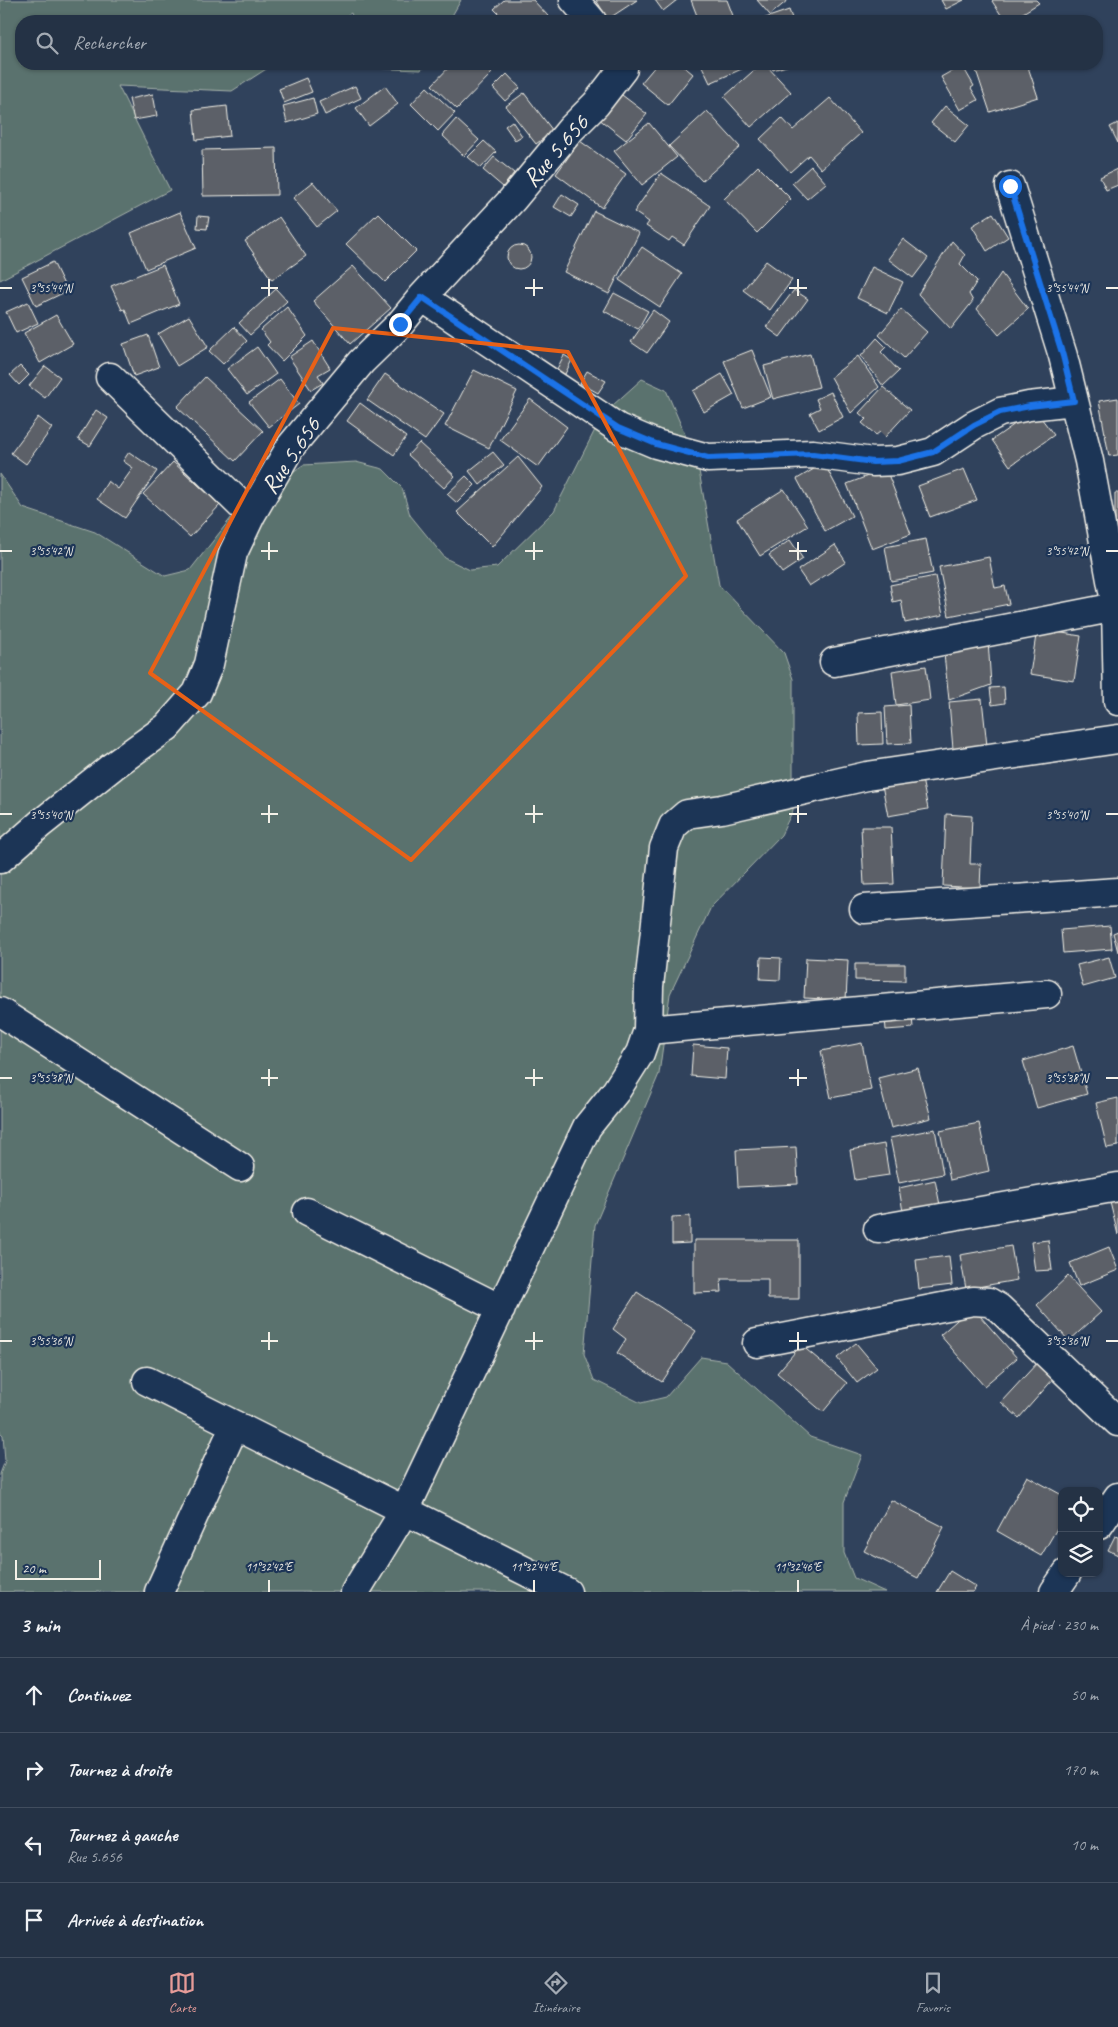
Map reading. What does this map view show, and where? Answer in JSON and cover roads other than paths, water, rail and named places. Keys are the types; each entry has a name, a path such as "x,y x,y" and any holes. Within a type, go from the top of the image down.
{"street":[{"path":"574,0 587,15"},
{"name":"Rue 5.656","path":"0,859 40,824 166,727 197,693 209,664 233,553 251,515 291,446 361,362 400,324 422,297 512,200 623,70"},
{"path":"1010,186 1063,356 1089,461 1116,607 1118,701"},
{"path":"422,297 618,428 656,444 708,458 813,454 873,462 898,461 933,452 974,425 1000,412 1030,406 1074,401"},
{"path":"110,377 251,515"},
{"path":"834,662 1116,607"},
{"path":"355,1592 404,1510 587,1127 616,1091 640,1052 648,1030 649,986 664,848 673,826 687,814 722,809 867,776 1118,739"},
{"path":"864,909 1118,892"},
{"path":"648,1030 1047,994"},
{"path":"0,1012 240,1167"},
{"path":"878,1229 1118,1187"},
{"path":"307,1212 501,1309"},
{"path":"757,1342 973,1301 989,1302 998,1308 1118,1422"},
{"path":"148,1381 567,1592"},
{"path":"159,1592 235,1425"},
{"path":"1103,1519 1118,1497"},
{"path":"1054,1592 1064,1577"}]}
